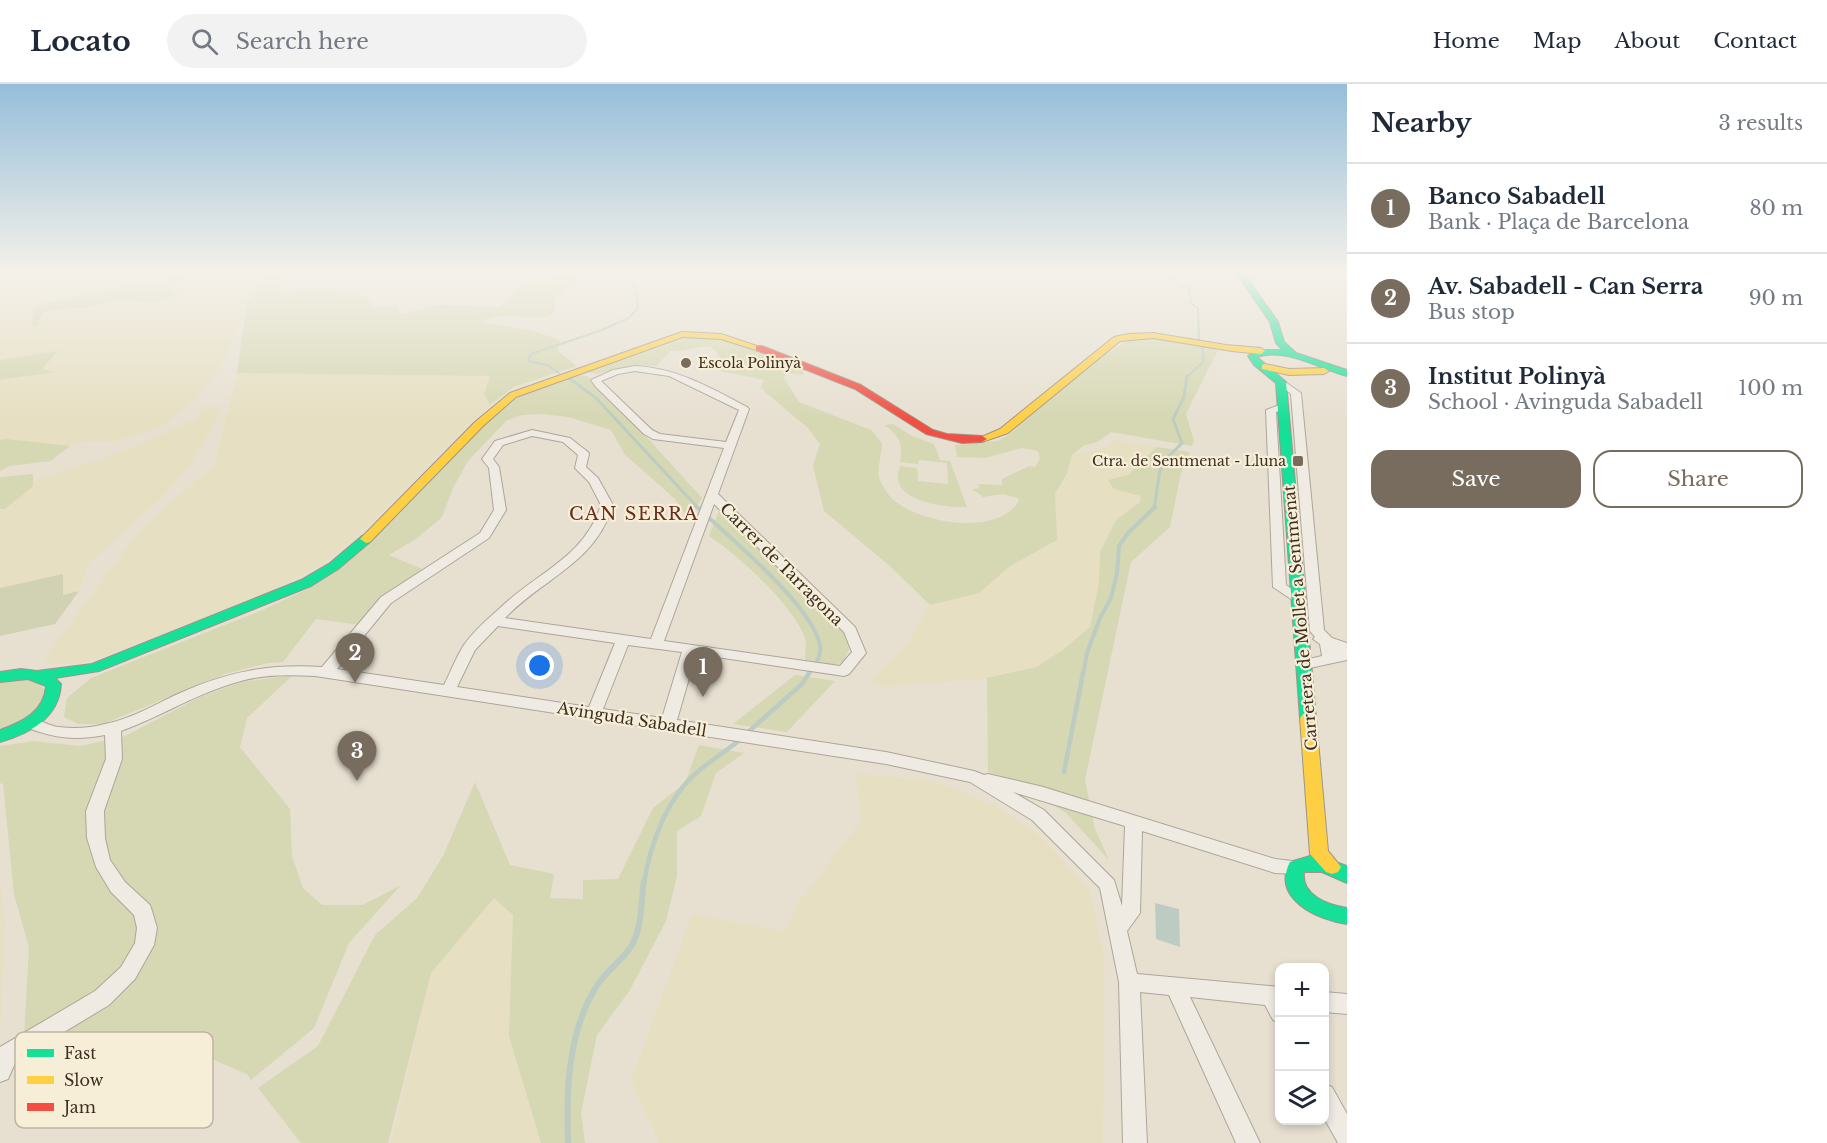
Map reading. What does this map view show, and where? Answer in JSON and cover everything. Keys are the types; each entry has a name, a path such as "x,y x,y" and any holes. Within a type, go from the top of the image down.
{"main road":[{"path":"1273,320 1265,351 1264,367 1285,377 1306,366"},
{"path":"0,736 30,723 46,709 53,697 94,668 274,597 316,578 360,545 479,424 513,395 675,337 705,333 736,339 857,387 875,396 928,434 967,441 986,439 1004,431 1122,337 1137,334 1293,355 1306,366 1347,373"},
{"name":"Carretera de Mollet a Sentmenat","path":"1285,377 1282,407 1305,664 1305,866"},
{"path":"0,677 94,668"},
{"path":"39,675 54,684 53,697"},
{"path":"1347,875 1332,867 1305,866 1299,892 1347,930"},
{"path":"1328,913 1347,916"}],"street":[{"path":"656,644 744,409 663,370 631,368 596,380 599,386 648,432 657,437 730,446"},
{"path":"1285,377 1296,393 1317,631 1327,641 1330,659"},
{"path":"326,672 386,600 485,535 500,510 494,467 487,459 498,443 532,433 566,440 584,454 579,468 594,480 607,505 601,524 585,547 506,609 469,648 448,691"},
{"name":"Carrer de Tarragona","path":"494,621 844,671 859,653 849,630 712,495"},
{"path":"1302,633 1347,648"},
{"path":"594,713 623,640"},
{"path":"668,724 690,649"},
{"path":"1305,664 1347,655"},
{"name":"Avinguda Sabadell","path":"30,723 38,728 79,735 113,729 237,676 290,670 326,672 886,758 974,777 1038,815 1108,885 1129,982 1135,1142"},
{"path":"50,1032 102,998 128,974 144,945 147,928 143,910 118,887 102,862 96,838 95,811 114,759 113,729"},
{"path":"974,777 1043,793 1275,866 1305,866"},
{"path":"1118,928 1131,913 1134,822"},
{"path":"1129,982 1275,1002"},
{"path":"1176,987 1248,1143"},
{"path":"1329,1002 1347,1004"},
{"path":"1329,1104 1347,1136"}],"shaded area":[{"path":"0,320 242,320 223,362 195,400 159,428 113,442 83,442 70,446 0,440 0,380 53,372 41,369 57,351 0,360"},
{"path":"237,373 490,376 484,394 490,405 463,429 357,536 323,564 265,594 88,662 51,665 44,659 139,531 214,465"},
{"path":"204,406 222,408 190,466 161,498 88,564 79,591 63,596 63,575 0,588 0,509 5,509 33,486 33,481 116,454 197,419"},
{"path":"1117,440 1157,447 1114,489 1141,495 1140,502 1116,520 1100,552 1099,582 1090,627 1063,650 1036,667 993,678 884,687 869,682 908,642 930,605 979,593 1010,566 1057,540 1055,494 1067,473 1072,455 1105,448"},
{"path":"855,773 939,782 996,806 1040,836 1089,889 1104,954 1103,1143 659,1143 631,1080 692,914 785,931 798,903 861,821"},
{"path":"0,883 5,922 0,1032"},
{"path":"494,898 513,915 509,1036 541,1143 391,1143 431,973 461,923"},
{"path":"1155,903 1179,909 1180,947 1156,939"}],"green space":[{"path":"32,320 40,320 38,325 31,326"},
{"path":"244,320 485,320 481,322 533,331 560,340 558,351 577,366 514,387 490,405 484,394 490,376 237,373"},
{"path":"713,337 733,341 802,369 804,375 786,373 784,378 799,402 871,430 882,443 879,477 894,500 924,516 960,523 995,519 1009,512 1019,501 1018,498 1003,494 983,497 972,489 980,488 978,484 1002,485 1002,479 1029,466 1035,467 1040,459 1038,451 1022,448 985,458 957,457 955,445 997,441 1009,435 1091,365 1125,342 1147,337 1167,338 1218,350 1186,414 1194,441 1192,446 1111,432 1097,442 1083,446 1072,455 1067,473 1055,494 1057,540 1010,566 979,593 930,605 891,567 824,511 813,466 820,444 808,428 761,388 764,380 719,371 722,367 719,356 709,347 671,351 656,366 633,365 596,374 588,372 687,338"},
{"path":"58,351 42,369 55,372 0,380 0,360"},
{"path":"578,375 587,376 702,498 689,520 675,499 625,455 611,430 568,417 541,414 522,415 507,420 468,461 453,488 442,517 416,539 389,555 422,569 383,597 360,625 316,619 283,662 268,663 225,674 103,724 78,724 64,717 67,698 91,678 260,611 308,589 340,567 514,399"},
{"path":"893,424 912,436 934,444 940,460 950,461 967,507 927,502 917,499 901,488 898,478 900,466 917,468 918,481 948,484 947,463 919,460 918,464 900,462 899,440 884,425"},
{"path":"0,440 70,446 51,461 9,466 0,471"},
{"path":"1157,447 1190,452 1181,473 1170,527 1131,562 1085,780 1095,829 1109,860 1066,813 1015,781 988,772 987,678 1036,667 1063,650 1090,627 1099,582 1100,552 1116,520 1140,502 1141,496 1114,489 1108,480 1128,475"},
{"path":"33,474 33,486 5,509 0,509 0,477"},
{"path":"719,511 846,634 849,649 843,663 829,665 805,661 805,638 789,611 749,568 709,536"},
{"path":"63,574 63,595 79,591 55,624 0,636 0,588"},
{"path":"293,675 247,718 240,747 290,809 292,856 303,888 322,905 363,905 401,885 349,943 314,1028 251,1080 247,1074 213,1059 213,1032 46,1032 146,956 127,886 108,859 101,810 119,739 202,696 241,682"},
{"path":"795,675 835,681 787,732 733,724"},
{"path":"24,679 39,684 43,688 41,704 22,720 0,731 0,682"},
{"path":"108,740 107,762 88,821 89,849 105,883 133,914 138,934 133,953 120,971 102,988 60,1016 31,1032 24,1032 29,947 14,895 3,784 0,783 0,746 34,741 80,746"},
{"path":"699,745 744,753 716,773 701,816 677,831 677,876 666,921 630,990 597,1035 581,1113 585,1143 541,1143 509,1036 513,915 494,898 431,973 388,1143 301,1143 258,1088 318,1046 375,935 417,898 443,856 475,782 510,865 554,874 550,898 583,899 583,880 618,879 653,808 685,783"}],"waterway":[{"path":"559,373 547,365 528,361 531,354 624,320"},
{"path":"1198,320 1199,341"},
{"path":"1187,377 1204,361 1202,347"},
{"path":"1154,508 1160,470 1167,458 1182,443 1173,419 1184,397 1187,376"},
{"path":"569,378 597,399 698,508"},
{"path":"698,508 748,553 786,591 801,610 820,645 819,657 808,675"},
{"path":"1083,675 1087,653 1100,618 1111,598 1117,573 1119,546 1128,533 1154,508"},
{"path":"747,733 802,684 809,673"},
{"path":"1064,772 1083,673"},
{"path":"644,883 655,839 675,798 694,775 742,738"},
{"path":"568,1143 568,1084 579,1026 585,1007 598,983 626,954 634,941 639,925 644,881"}],"traffic: fast":[{"path":"1273,320 1280,343 1293,355"},
{"path":"1281,382 1257,363 1252,356 1262,352 1285,353 1347,373"},
{"path":"1281,382 1308,718"},
{"path":"39,675 94,668 306,583 334,566 366,539"},
{"path":"0,677 28,674 41,677 54,684 50,704 44,712 28,724 0,736"},
{"path":"1347,875 1328,866 1310,864 1296,867 1294,878 1296,887 1308,902 1327,912 1347,916"}],"traffic: slow":[{"path":"366,539 479,424 513,395 682,335 721,336 759,348"},
{"path":"982,439 1004,431 1117,339 1153,335 1226,348 1261,351"},
{"path":"1265,367 1289,372 1324,371"},
{"path":"1308,718 1319,854 1332,867"}],"traffic: jam":[{"path":"759,348 858,387 930,432 962,440 982,439"}],"place":[{"name":"Escola Polinyà","path":"686,363"},
{"name":"Ctra. de Sentmenat - Lluna","path":"1298,461"},
{"name":"Av. Sabadell - Can Serra","path":"355,683"},
{"name":"Banco Sabadell","path":"703,697"},
{"name":"Institut Polinyà","path":"357,781"}],"district":[{"name":"CAN SERRA","path":"634,514"}]}
